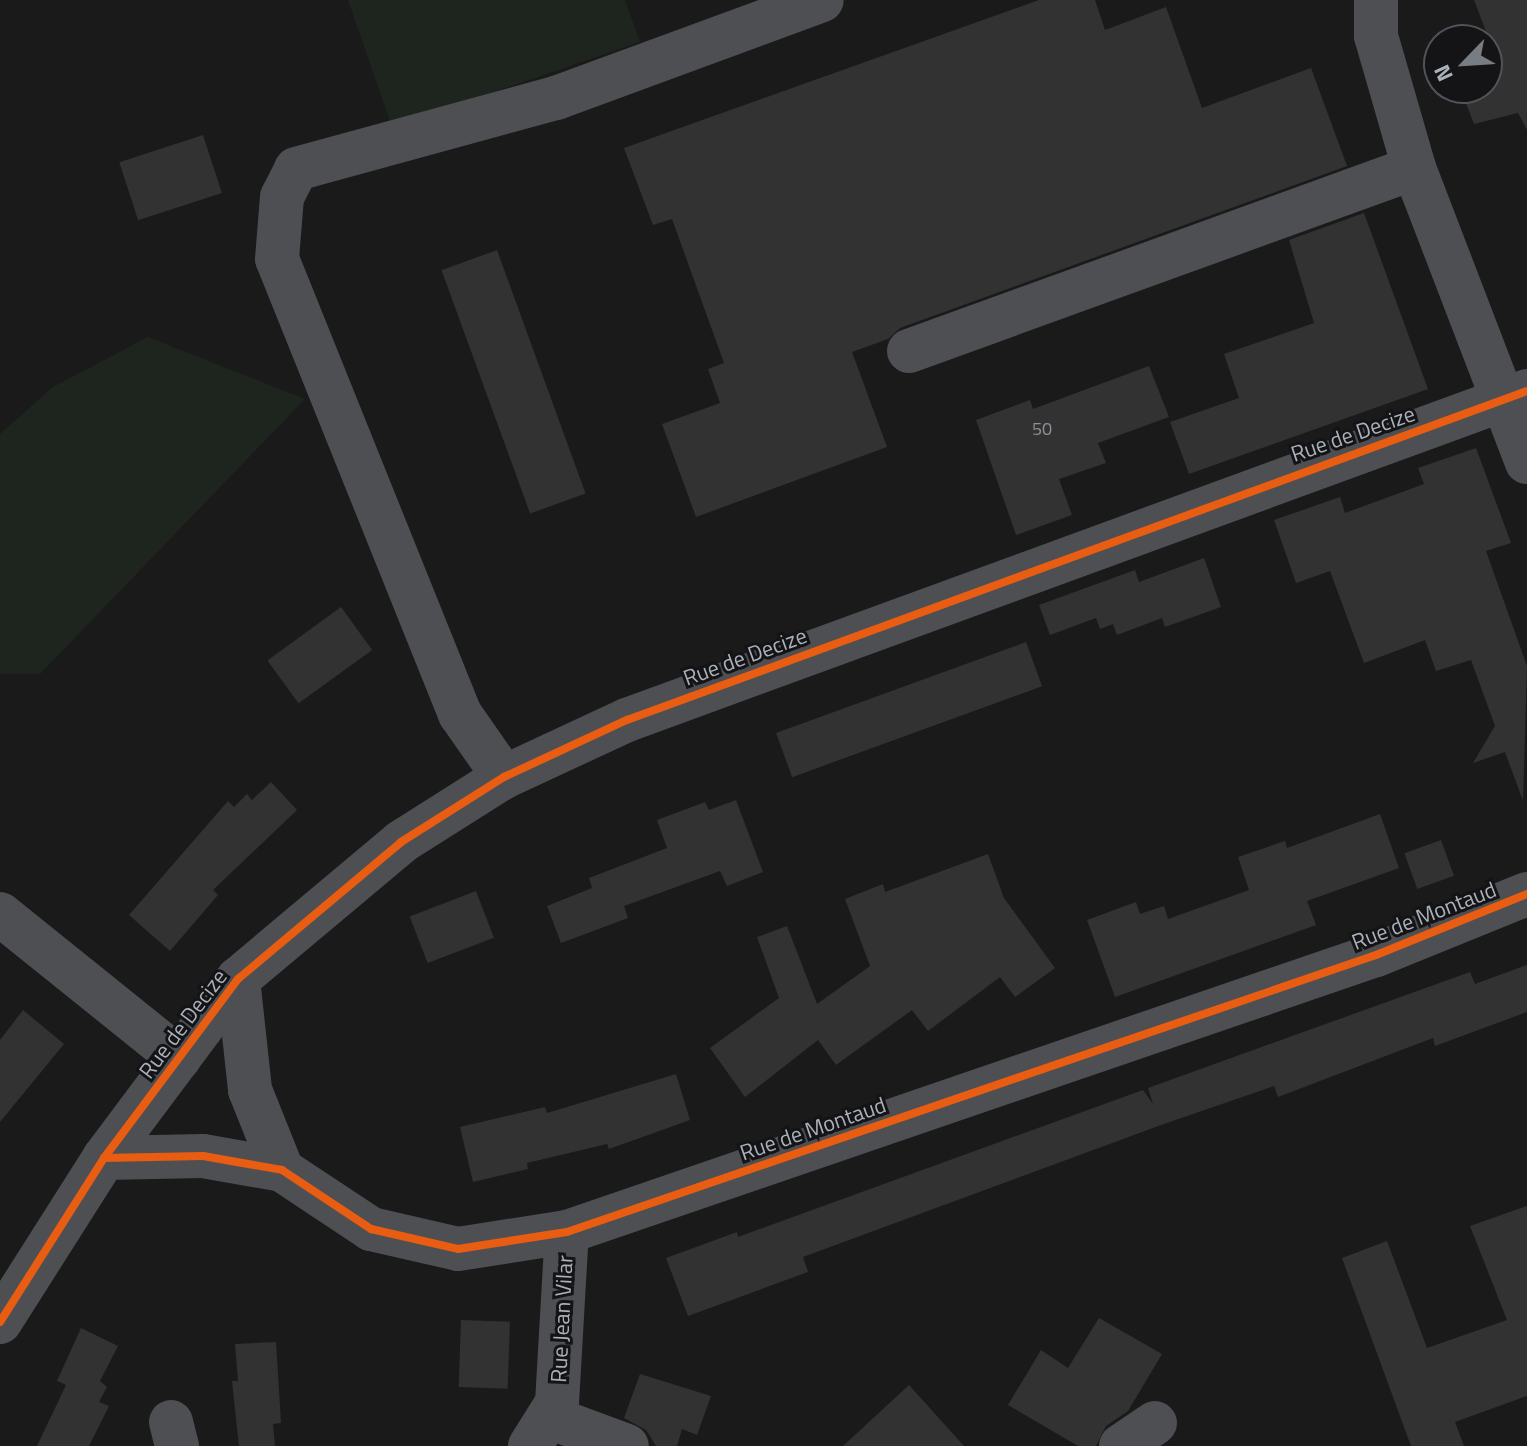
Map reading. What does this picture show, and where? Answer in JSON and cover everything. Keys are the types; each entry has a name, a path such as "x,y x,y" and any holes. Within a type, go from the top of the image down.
{"street":[{"path":"504,777 460,714 277,259 282,197 296,169 556,98 822,0"},
{"path":"1376,0 1376,36 1414,168 1515,395 1527,462"},
{"path":"909,351 1414,168"},
{"name":"Rue de Decize","path":"7,1300 104,1158 238,979 401,842 504,777 627,720 1515,395"},
{"name":"Rue de Montaud","path":"104,1158 203,1156 282,1170 371,1229 458,1249 567,1232 1376,955 1527,894"},
{"path":"0,914 179,1058"},
{"path":"238,979 250,1090 282,1170"},
{"name":"Rue Jean Vilar","path":"539,1432 557,1403 567,1232"},
{"path":"539,1432 627,1446"}],"shaded area":[{"path":"348,0 625,0 640,42 392,127"},
{"path":"148,337 305,399 40,674 0,674 0,434 53,387"}],"building":[{"path":"1039,0 1095,0 1105,30 1166,7 1202,108 1311,68 1347,166 900,328 888,339 852,352 887,447 696,517 662,424 720,403 708,369 724,363 672,219 653,225 624,148"},
{"path":"1474,0 1527,0 1527,130 1518,113 1474,124 1466,104 1503,104 1503,24 1483,24"},
{"path":"203,135 222,193 138,220 119,162"},
{"path":"1364,213 1428,389 1189,474 1170,422 1239,398 1224,354 1314,323 1289,240"},
{"path":"497,250 586,493 530,514 442,270"},
{"path":"1149,366 1169,417 1098,443 1106,463 1059,479 1072,515 1016,535 976,420 1030,400 1033,409"},
{"path":"1476,448 1511,543 1486,551 1527,666 1523,801 1505,752 1473,763 1495,726 1471,660 1436,671 1425,640 1364,663 1330,571 1296,583 1274,520 1340,497 1345,513 1424,484 1418,468"},
{"path":"1204,558 1221,607 1165,627 1162,618 1117,635 1113,624 1100,629 1096,618 1050,635 1039,605 1135,570 1139,582"},
{"path":"341,607 372,650 299,703 267,660"},
{"path":"1026,642 1042,686 792,777 776,733"},
{"path":"271,782 297,810 213,890 218,895 170,951 129,915 228,801 234,807 247,794 252,800"},
{"path":"736,800 763,872 727,886 720,871 624,906 628,918 561,943 547,906 592,888 589,878 667,848 657,820 705,802 709,810"},
{"path":"1380,814 1399,868 1307,901 1316,925 1115,997 1087,920 1136,902 1140,914 1164,906 1168,919 1249,890 1238,857 1285,841 1287,848"},
{"path":"1441,840 1454,876 1417,889 1404,853"},
{"path":"988,854 1004,898 1055,968 1015,997 1000,977 928,1031 912,1010 836,1065 818,1040 745,1097 710,1048 779,998 757,937 787,926 817,1004 870,966 845,899 883,884 885,892"},
{"path":"476,891 494,938 428,963 410,916"},
{"path":"1527,965 1527,1012 1435,1046 1433,1038 1278,1097 1274,1086 1161,1125 803,1257 808,1272 688,1316 666,1258 737,1232 738,1237 1143,1090 1153,1104 1148,1088 1470,972 1475,984"},
{"path":"23,1010 64,1044 0,1122 0,1040"},
{"path":"676,1074 690,1120 609,1149 607,1144 527,1163 528,1169 473,1182 460,1127 545,1107 547,1113"},
{"path":"1527,1206 1527,1396 1455,1422 1464,1446 1411,1446 1342,1258 1387,1241 1427,1348 1507,1320 1470,1226"},
{"path":"1099,1318 1162,1354 1128,1411 1106,1426 1096,1446 1078,1446 1008,1405 1041,1350 1068,1368"},
{"path":"461,1320 510,1322 508,1389 459,1387"},
{"path":"81,1328 118,1346 100,1381 107,1387 99,1402 109,1406 89,1446 37,1446 66,1385 57,1381"},
{"path":"276,1342 281,1423 273,1424 275,1446 239,1446 232,1381 238,1381 235,1344"},
{"path":"640,1374 711,1396 697,1435 682,1429 677,1446 656,1446 646,1430 624,1418"},
{"path":"909,1385 964,1446 843,1446"}],"cycle path":[{"path":"0,1322 104,1158 238,979 401,842 504,777 627,720 1527,391"},
{"path":"104,1158 203,1156 282,1170 371,1229 458,1249 567,1232 1376,955 1527,894"}]}
